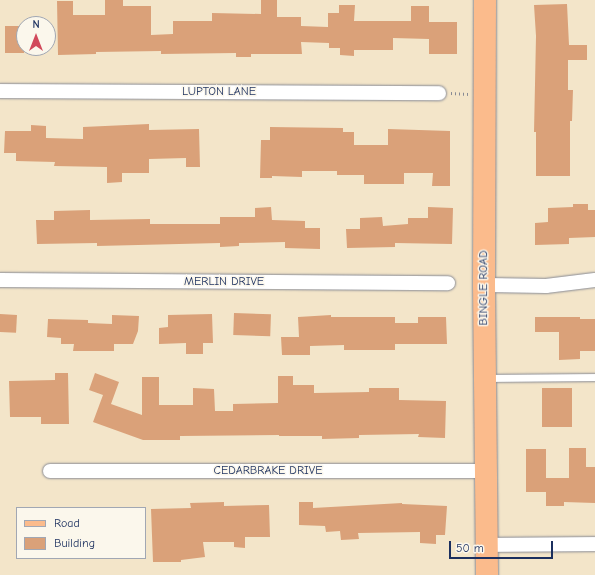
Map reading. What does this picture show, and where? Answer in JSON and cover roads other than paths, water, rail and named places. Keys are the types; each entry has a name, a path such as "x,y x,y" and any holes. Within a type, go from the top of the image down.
{"main road":[{"name":"BINGLE ROAD","path":"485,0 484,378 487,575"}],"street":[{"name":"LUPTON LANE","path":"0,91 437,93"},
{"name":"MERLIN DRIVE","path":"0,280 448,283"},
{"path":"484,285 546,286 595,280"},
{"name":"CEDARBRAKE DRIVE","path":"50,471 485,471"},
{"path":"487,545 595,544"}],"lane":[{"path":"484,378 595,377"}]}
